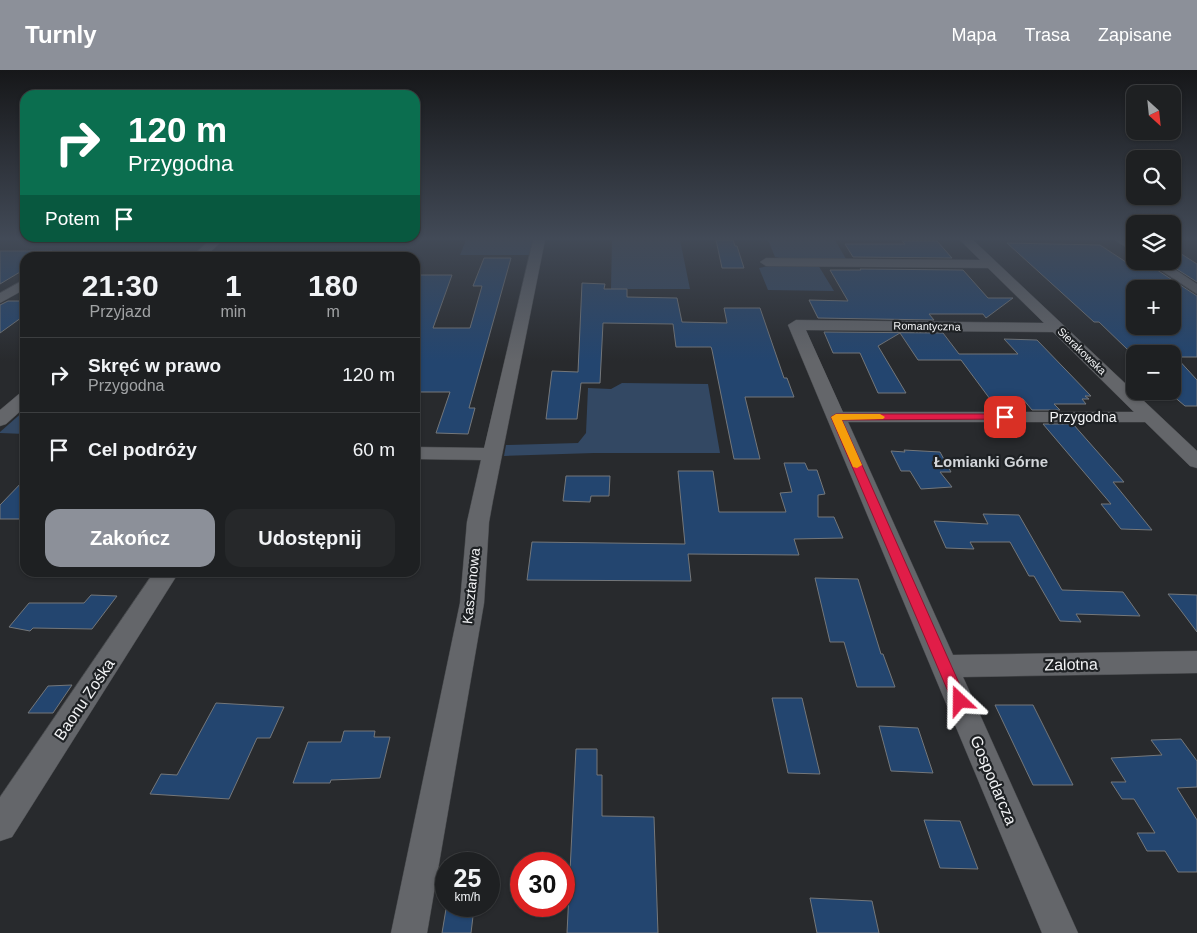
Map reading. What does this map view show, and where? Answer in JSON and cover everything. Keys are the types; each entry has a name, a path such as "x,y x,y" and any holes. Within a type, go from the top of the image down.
{"street":[{"name":"Kasztanowa","path":"409,933 472,602 478,522 530,280"},
{"name":"Sierakowska","path":"1008,280 1197,462"},
{"path":"1183,280 1197,290"},
{"path":"0,299 20,286"},
{"name":"Romantyczna","path":"796,325 1058,328"},
{"name":"Gospodarcza","path":"796,325 1060,933"},
{"path":"0,420 20,402"},
{"name":"Przygodna","path":"836,417 1149,417"},
{"path":"420,453 492,454"},
{"name":"Baonu Zośka","path":"0,825 165,577"},
{"name":"Zalotna","path":"944,666 1197,662"}],"shaded area":[{"path":"611,280 688,280 690,289 611,289"},
{"path":"764,280 827,280 834,291 768,290"},
{"path":"622,383 708,384 720,453 594,453 504,456 506,445 578,443 586,433 588,388 611,389"},
{"path":"20,414 20,434 0,432"}],"building":[{"path":"420,280 450,280 433,328 470,328 482,286 473,286 475,280 505,280 469,408 475,408 468,434 436,433 450,392 420,392"},
{"path":"836,280 972,280 988,298 1013,298 986,318 983,314 929,314 934,320 818,318 809,300 848,301"},
{"path":"1048,280 1126,280 1126,335 1181,335 1181,286 1197,296 1197,357 1181,357 1181,345 1126,345 1126,348 1099,322 1094,322"},
{"path":"582,283 605,284 604,289 627,289 627,297 677,298 682,322 727,323 724,308 760,308 784,378 787,378 794,397 745,397 760,459 734,459 711,347 676,347 673,324 603,323 600,383 581,383 577,419 546,419 552,371 578,372"},
{"path":"8,301 20,301 20,319 0,333 0,305"},
{"path":"824,332 943,333 959,354 1018,354 1004,339 1037,340 1091,396 1085,396 1089,399 1082,399 1086,404 1054,404 1060,410 1032,410 1023,399 990,399 961,360 918,360 900,333 878,346 906,393 878,393 860,353 833,353"},
{"path":"1181,362 1197,380 1197,406 1185,406 1178,400 1181,400"},
{"path":"1043,424 1073,424 1124,482 1113,482 1152,530 1121,529 1101,504 1111,504"},
{"path":"904,450 940,452 951,472 940,472 952,487 921,489 910,471 901,471 891,451 905,452"},
{"path":"784,463 805,463 808,470 817,470 825,494 818,495 818,517 834,517 843,538 794,539 799,555 688,554 691,581 527,580 532,542 685,544 678,471 713,471 719,512 786,512 780,493 792,492"},
{"path":"566,476 610,476 609,496 591,496 590,502 563,501"},
{"path":"20,484 20,519 0,519 0,505"},
{"path":"983,514 1019,515 1062,590 1123,592 1140,616 1076,614 1081,622 1060,621 1034,576 1029,576 1010,542 970,542 974,549 946,548 934,521 988,524"},
{"path":"815,578 858,579 881,654 883,654 895,687 857,687 844,642 830,642"},
{"path":"1168,594 1197,595 1197,632 1179,608"},
{"path":"91,595 117,596 92,629 33,628 30,631 9,627 29,603 84,603"},
{"path":"72,685 53,713 28,713 48,686"},
{"path":"772,698 802,698 820,774 788,773"},
{"path":"216,703 284,707 270,738 257,738 229,799 150,794 161,774 177,775"},
{"path":"995,705 1033,705 1073,785 1033,785"},
{"path":"879,726 918,728 933,773 891,771"},
{"path":"344,731 375,731 374,737 390,737 380,778 331,780 330,783 293,783 308,742 341,742"},
{"path":"1181,739 1197,761 1197,787 1177,788 1197,820 1197,872 1178,872 1165,851 1147,851 1137,833 1155,833 1134,799 1122,799 1111,782 1126,782 1111,758 1162,755 1151,740"},
{"path":"576,749 597,749 597,775 602,775 602,816 654,817 658,933 567,933 568,917 575,917 575,852 571,852"},
{"path":"924,820 960,821 978,869 940,868"},
{"path":"810,898 872,901 879,933 817,933"},
{"path":"445,917 473,917 471,933 442,933"}],"slow traffic":[{"path":"857,465 836,417 880,417"}],"district":[{"name":"Łomianki Górne","path":"991,462"}],"route":[{"path":"960,701 836,417 1005,417"}]}
